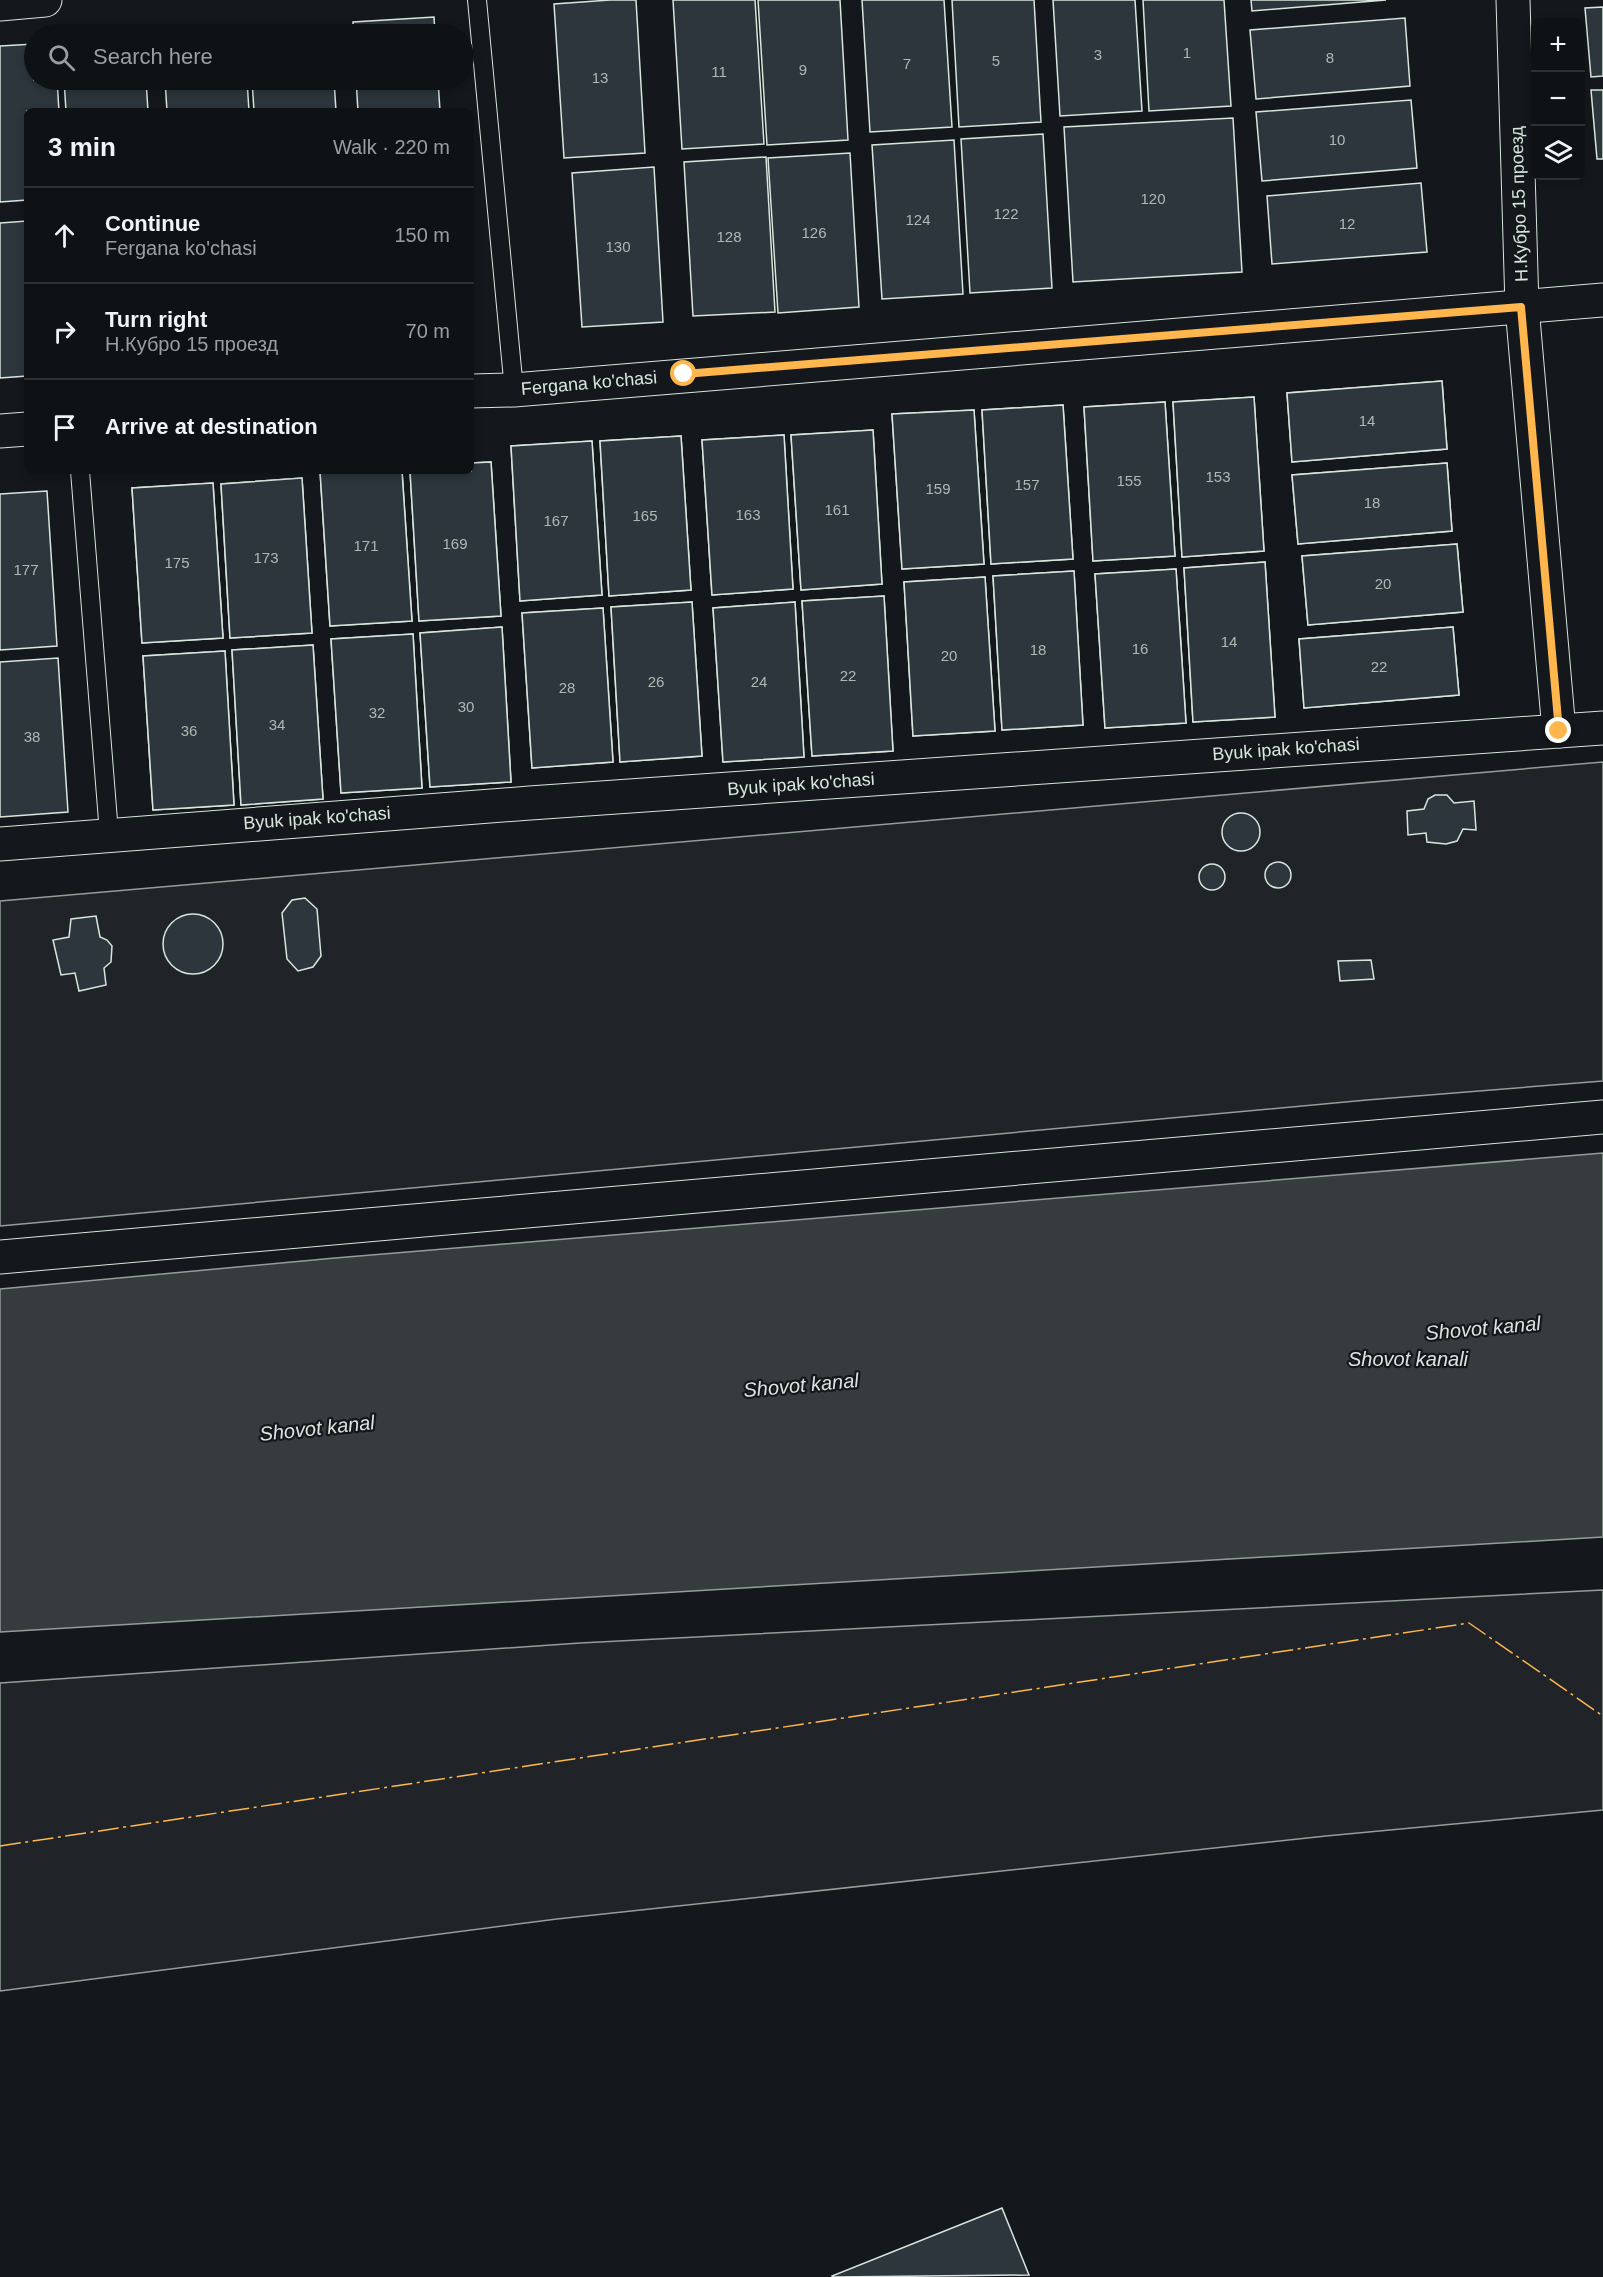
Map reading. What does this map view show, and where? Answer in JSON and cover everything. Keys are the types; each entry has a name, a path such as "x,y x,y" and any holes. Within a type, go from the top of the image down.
{"street":[{"path":"0,4 45,0"},
{"name":"Н.Кубро 15 проезд","path":"1513,0 1521,307 1559,731"},
{"name":"Fergana ko'chasi","path":"474,391 514,390 1603,300"},
{"path":"0,431 24,429"},
{"name":"Byuk ipak ko'chasi","path":"0,844 109,833 1603,728"},
{"path":"0,1257 1603,1117"}],"lane":[{"path":"477,0 514,390"},
{"path":"80,474 109,833"}],"shaded area":[{"path":"1603,762 1603,1081 1367,1100 0,1226 0,901"},
{"path":"1603,1590 1603,1810 1326,1836 557,1919 0,1991 0,1683 580,1643"}],"water":[{"name":"Shovot kanali","path":"1603,1153 1603,1537 0,1632 0,1289 335,1258"}],"building":[{"path":"636,0 645,153 564,158 554,4"},
{"path":"673,0 755,0 764,144 682,149"},
{"path":"758,0 840,0 848,140 767,145"},
{"path":"862,0 944,0 952,127 870,132"},
{"path":"952,0 1034,0 1041,122 959,127"},
{"path":"1053,0 1135,0 1142,111 1060,116"},
{"path":"1143,0 1224,0 1231,106 1149,111"},
{"path":"1251,0 1386,0 1252,11"},
{"path":"1603,7 1603,76 1591,77 1585,8"},
{"path":"434,17 434,24 353,24 353,22"},
{"path":"1405,18 1410,86 1256,99 1250,30"},
{"path":"24,45 24,90 58,90 59,108 24,108 24,200 0,202 0,46"},
{"path":"65,90 147,90 148,108 66,108"},
{"path":"166,90 248,90 249,108 167,108"},
{"path":"253,90 335,90 336,108 254,108"},
{"path":"357,90 439,90 440,108 358,108"},
{"path":"1591,90 1603,90 1603,159 1597,159"},
{"path":"1411,100 1417,168 1262,181 1256,112"},
{"path":"1233,118 1242,272 1073,282 1064,127"},
{"path":"1043,134 1052,288 970,293 961,139"},
{"path":"954,140 963,294 882,299 872,145"},
{"path":"850,153 859,307 778,313 768,158"},
{"path":"766,157 775,312 693,316 684,162"},
{"path":"654,167 663,322 582,327 572,173"},
{"path":"1421,183 1427,252 1272,264 1267,196"},
{"path":"24,221 24,376 0,378 0,223"},
{"path":"1442,381 1447,449 1292,462 1287,393"},
{"path":"1442,381 1447,449 1292,462 1287,393"},
{"path":"1254,397 1264,551 1182,557 1173,402"},
{"path":"1254,397 1264,551 1182,557 1173,402"},
{"path":"1165,402 1175,556 1093,561 1084,407"},
{"path":"1165,402 1175,556 1093,561 1084,407"},
{"path":"1063,405 1073,559 991,564 982,410"},
{"path":"1063,405 1073,559 991,564 982,410"},
{"path":"974,410 984,564 902,569 892,414"},
{"path":"974,410 984,564 902,569 892,414"},
{"path":"873,430 882,584 801,590 791,435"},
{"path":"873,430 882,584 801,590 791,435"},
{"path":"784,435 793,589 712,595 702,440"},
{"path":"784,435 793,589 712,595 702,440"},
{"path":"681,436 691,590 609,596 600,441"},
{"path":"681,436 691,590 609,596 600,441"},
{"path":"592,441 602,595 520,601 511,446"},
{"path":"592,441 602,595 520,601 511,446"},
{"path":"491,462 501,616 419,621 410,474 474,474 474,463"},
{"path":"491,462 501,616 419,621 410,474 474,474 474,463"},
{"path":"1447,463 1452,531 1298,544 1292,475"},
{"path":"1447,463 1452,531 1298,544 1292,475"},
{"path":"320,474 402,474 412,621 330,626"},
{"path":"320,474 402,474 412,621 330,626"},
{"path":"302,478 312,633 230,638 221,484"},
{"path":"302,478 312,633 230,638 221,484"},
{"path":"213,483 223,638 142,643 132,488"},
{"path":"213,483 223,638 142,643 132,488"},
{"path":"47,491 57,646 0,650 0,494"},
{"path":"1457,544 1463,612 1308,625 1302,556"},
{"path":"1457,544 1463,612 1308,625 1302,556"},
{"path":"1265,562 1275,717 1193,722 1184,568"},
{"path":"1265,562 1275,717 1193,722 1184,568"},
{"path":"1176,569 1186,723 1105,728 1095,574"},
{"path":"1176,569 1186,723 1105,728 1095,574"},
{"path":"1074,571 1083,725 1002,730 993,576"},
{"path":"1074,571 1083,725 1002,730 993,576"},
{"path":"985,577 995,731 913,736 904,582"},
{"path":"985,577 995,731 913,736 904,582"},
{"path":"884,596 893,751 812,756 802,601"},
{"path":"884,596 893,751 812,756 802,601"},
{"path":"692,602 702,756 620,762 611,607"},
{"path":"692,602 702,756 620,762 611,607"},
{"path":"795,602 804,757 723,762 713,608"},
{"path":"795,602 804,757 723,762 713,608"},
{"path":"603,608 613,762 532,768 522,613"},
{"path":"603,608 613,762 532,768 522,613"},
{"path":"502,627 511,782 430,787 420,633"},
{"path":"502,627 511,782 430,787 420,633"},
{"path":"1453,627 1459,695 1304,708 1299,639"},
{"path":"1453,627 1459,695 1304,708 1299,639"},
{"path":"413,634 422,788 341,793 331,639"},
{"path":"413,634 422,788 341,793 331,639"},
{"path":"313,645 323,799 241,805 232,650"},
{"path":"313,645 323,799 241,805 232,650"},
{"path":"225,651 234,805 153,810 143,656"},
{"path":"225,651 234,805 153,810 143,656"},
{"path":"58,658 68,812 0,817 0,662"},
{"path":"1435,795 1447,795 1454,803 1474,801 1476,830 1463,829 1457,841 1446,844 1427,842 1426,833 1408,835 1407,811 1424,809 1428,799"},
{"path":"1241,813 1255,818 1260,832 1255,846 1241,851 1227,846 1222,832 1227,818"},
{"path":"1278,862 1287,866 1291,875 1287,884 1278,888 1269,884 1265,875 1269,866"},
{"path":"1212,864 1221,868 1225,877 1221,886 1212,890 1203,886 1199,877 1203,868"},
{"path":"305,898 317,909 321,956 313,967 298,971 287,959 282,913 292,900"},
{"path":"187,914 199,914 210,919 218,927 223,944 221,956 210,969 199,974 187,974 176,969 168,961 163,950 163,938 168,927 176,919"},
{"path":"96,916 100,937 112,946 111,962 104,968 106,985 79,991 75,973 61,975 53,940 69,937 71,919"},
{"path":"1371,960 1374,979 1340,981 1338,961"},
{"path":"1002,2208 1029,2275 832,2276"}],"power":[{"path":"0,1846 1469,1623 1603,1716"}],"route":[{"path":"684,374 1521,307 1559,731"}],"water label":[{"name":"Shovot kanal","path":"1483,1328"},
{"name":"Shovot kanal","path":"801,1385"},
{"name":"Shovot kanal","path":"317,1428"}]}
